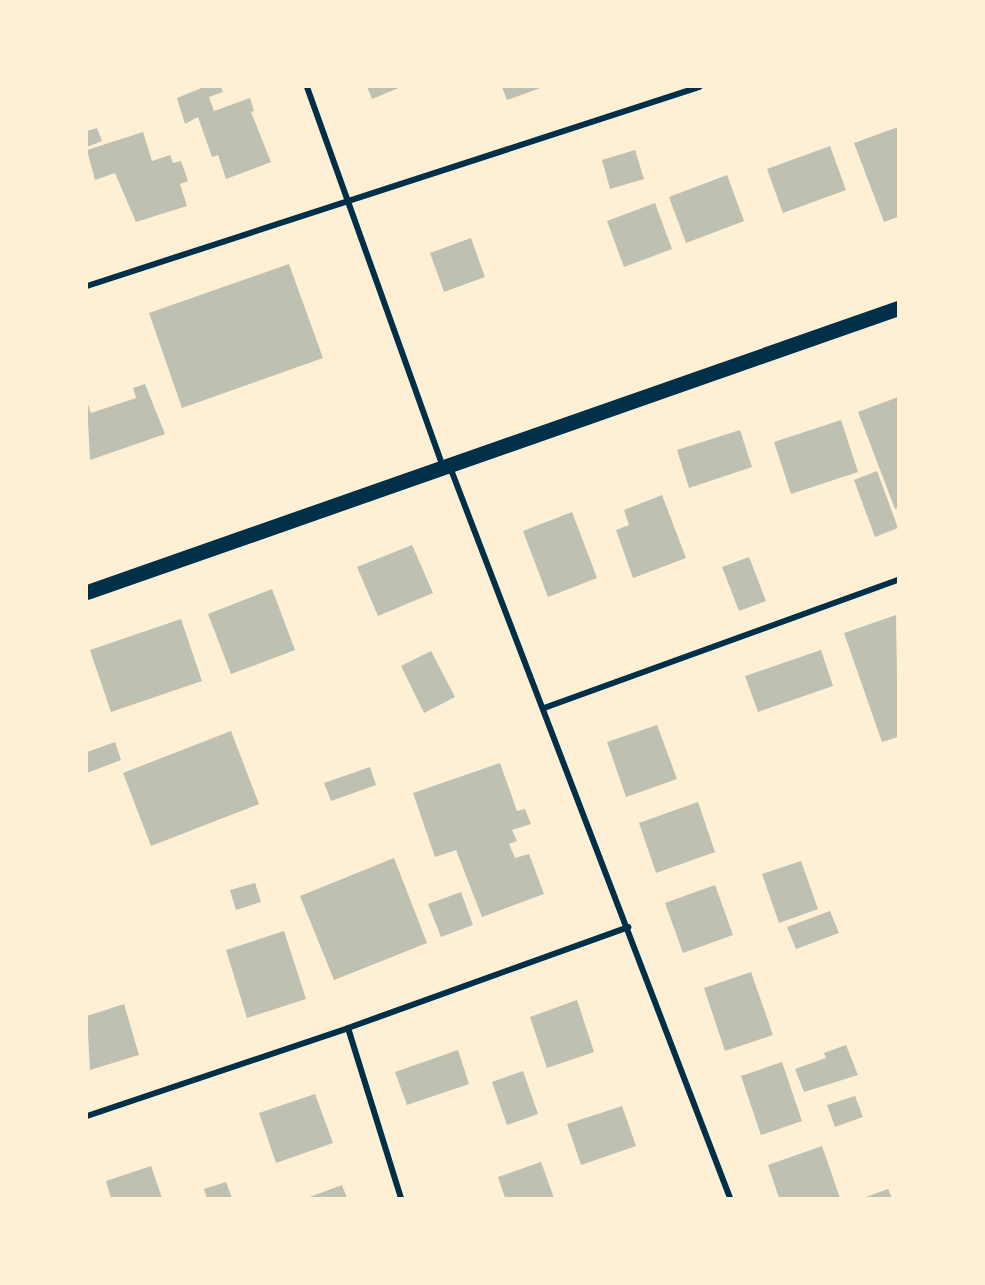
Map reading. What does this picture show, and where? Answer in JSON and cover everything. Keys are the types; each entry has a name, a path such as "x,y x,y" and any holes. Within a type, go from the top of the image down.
{"main road":[{"path":"87,592 446,464 898,308"}],"street":[{"path":"307,87 346,200 446,464 544,708 730,1198"},
{"path":"87,286 699,87"},
{"path":"544,708 898,580"},
{"path":"87,1116 348,1028 628,927"},
{"path":"348,1028 401,1198"}],"building":[{"path":"204,87 221,87 223,92 209,97 214,111 250,98 254,111 251,112 271,162 226,179 218,155 212,157 198,117 185,124 177,98"},
{"path":"367,87 401,87 372,99"},
{"path":"502,87 543,87 507,100"},
{"path":"898,127 898,217 884,222 854,143"},
{"path":"97,128 102,141 87,147 87,131"},
{"path":"143,132 152,161 170,155 173,163 181,161 188,181 180,184 187,206 136,222 115,173 95,180 87,150"},
{"path":"830,146 846,190 783,213 767,169"},
{"path":"635,150 644,179 610,189 602,160"},
{"path":"727,175 744,221 686,243 669,197"},
{"path":"655,203 672,249 624,267 607,221"},
{"path":"471,238 485,277 444,292 430,253"},
{"path":"289,264 323,358 182,408 149,313"},
{"path":"145,384 165,434 90,460 87,402 91,413 136,398 133,388"},
{"path":"898,397 898,508 895,509 858,412"},
{"path":"841,420 858,472 791,494 774,442"},
{"path":"740,430 752,467 689,488 677,450"},
{"path":"877,471 898,528 875,537 854,480"},
{"path":"662,495 686,558 633,578 616,530 629,525 624,510"},
{"path":"572,512 597,578 548,597 523,531"},
{"path":"412,545 433,593 378,616 357,567"},
{"path":"749,557 766,601 739,611 722,567"},
{"path":"272,589 295,650 231,674 208,614"},
{"path":"896,615 898,737 882,742 844,633"},
{"path":"181,619 202,681 111,712 90,650"},
{"path":"821,650 833,686 758,712 745,676"},
{"path":"431,651 455,697 424,713 401,666"},
{"path":"657,725 677,779 626,797 607,742"},
{"path":"231,731 259,804 151,846 123,773"},
{"path":"115,742 121,760 87,773 87,752"},
{"path":"500,763 517,811 525,809 531,824 512,830 517,841 509,844 515,858 529,854 544,894 482,917 456,850 435,857 413,793"},
{"path":"370,767 376,785 331,801 324,783"},
{"path":"698,802 715,852 656,873 639,823"},
{"path":"394,858 427,943 334,980 300,896"},
{"path":"801,861 818,909 779,923 762,874"},
{"path":"255,883 261,902 236,910 230,890"},
{"path":"715,885 733,935 683,953 665,903"},
{"path":"461,892 473,925 441,937 428,904"},
{"path":"830,911 839,933 796,949 787,927"},
{"path":"284,931 306,999 247,1018 226,950"},
{"path":"751,972 773,1035 725,1051 704,988"},
{"path":"577,1000 594,1052 547,1068 530,1017"},
{"path":"124,1004 139,1055 90,1070 87,1016"},
{"path":"846,1045 858,1075 804,1092 795,1069 826,1058 824,1053"},
{"path":"458,1050 469,1084 407,1105 395,1072"},
{"path":"782,1062 802,1121 761,1135 741,1076"},
{"path":"523,1071 538,1114 507,1125 492,1082"},
{"path":"315,1094 333,1143 276,1163 259,1113"},
{"path":"855,1096 863,1117 835,1127 827,1105"},
{"path":"622,1106 636,1146 581,1165 567,1124"},
{"path":"822,1146 840,1198 779,1198 768,1165"},
{"path":"541,1162 554,1198 505,1198 498,1177"},
{"path":"151,1166 162,1198 111,1198 106,1181"},
{"path":"226,1182 232,1198 207,1198 204,1189"},
{"path":"342,1185 347,1198 307,1198"},
{"path":"888,1189 892,1198 863,1198"}]}
